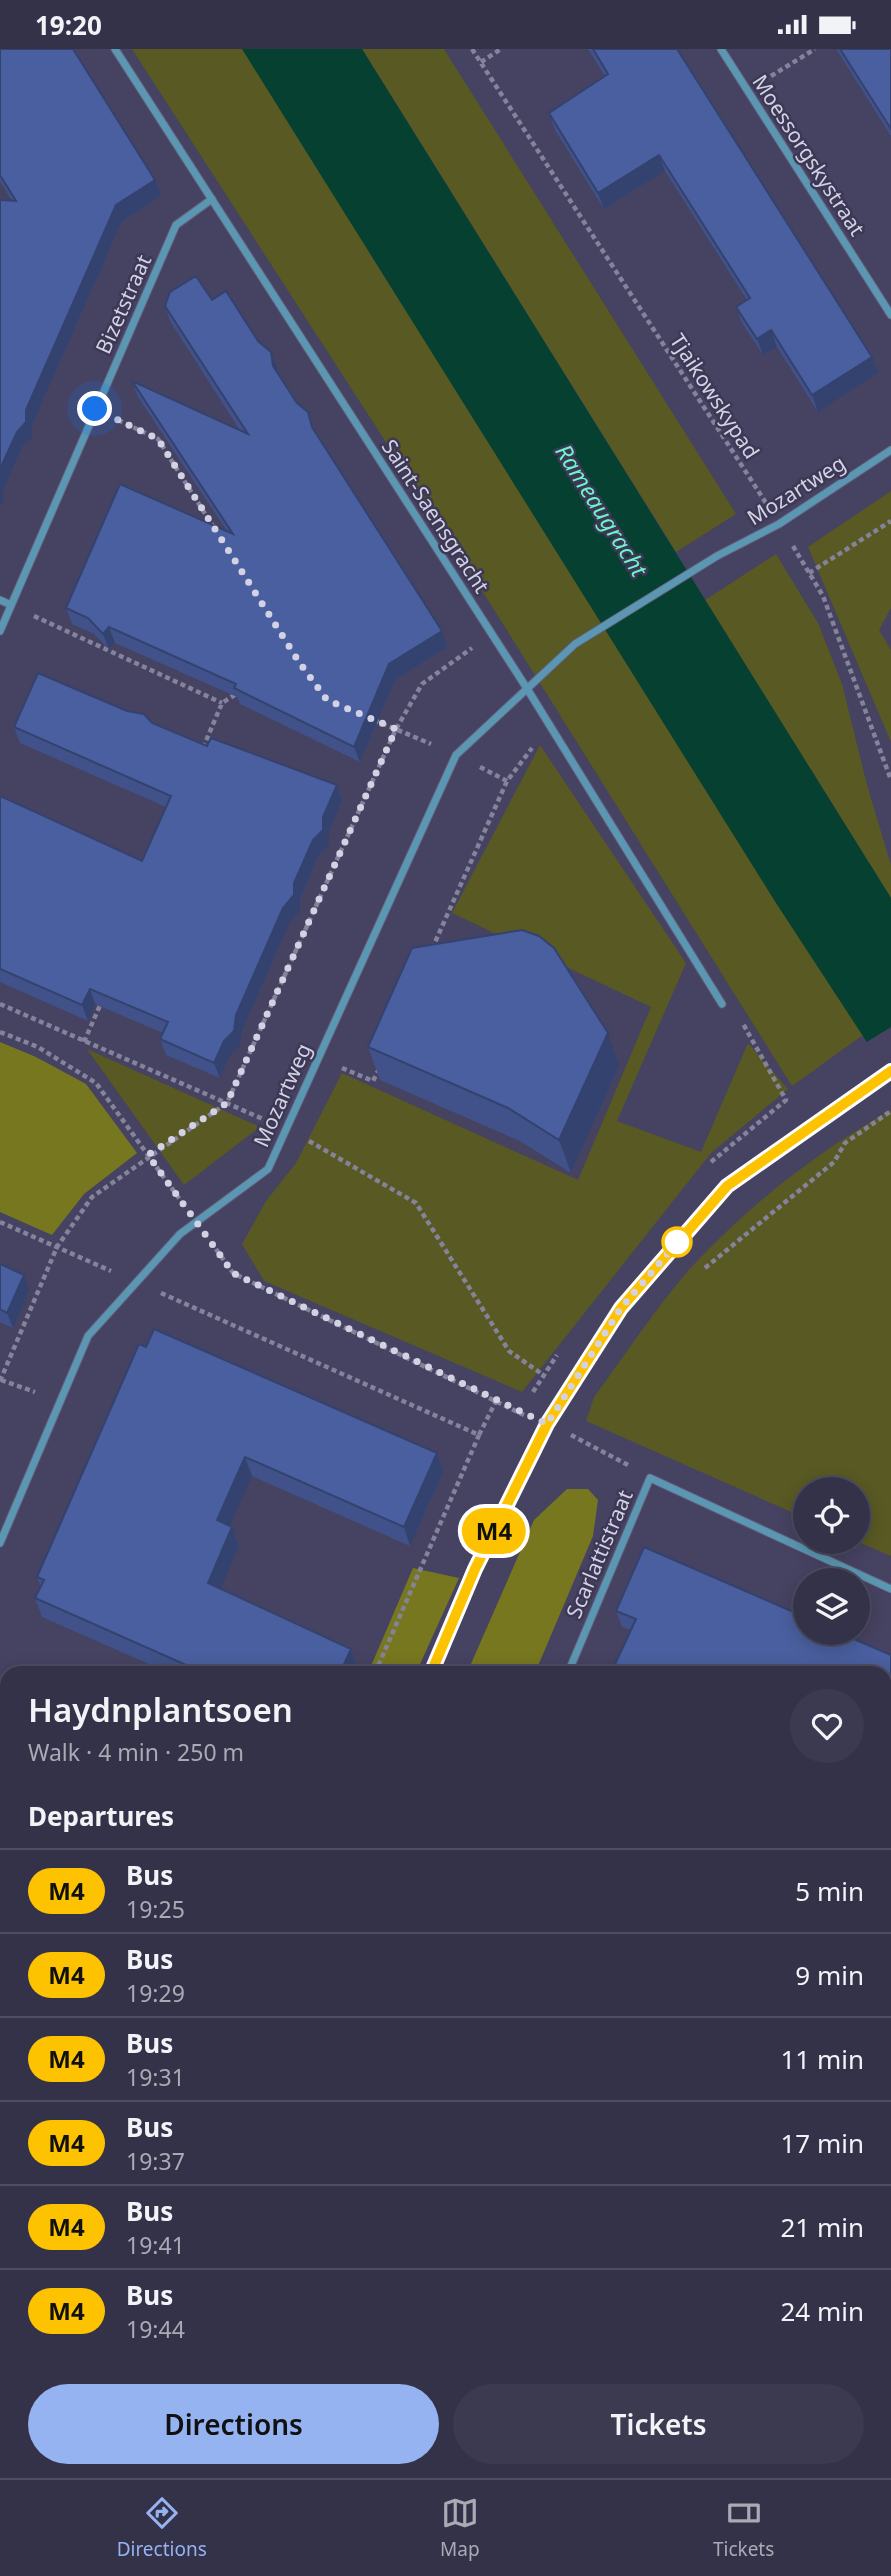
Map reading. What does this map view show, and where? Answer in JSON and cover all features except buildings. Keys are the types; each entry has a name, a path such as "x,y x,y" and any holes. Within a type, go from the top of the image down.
{"street":[{"name":"Saint-Saensgracht","path":"115,49 526,687 722,1004"},
{"name":"Moessorgskystraat","path":"722,49 891,315"},
{"name":"Bizetstraat","path":"0,631 176,225 212,199"},
{"name":"Mozartweg","path":"0,1543 88,1336 180,1234 268,1168 456,755 575,644 717,556 779,524 891,450"},
{"path":"0,600 11,605"},
{"path":"650,1478 891,1589"},
{"name":"Scarlattistraat","path":"571,1666 650,1478"}],"lane":[{"path":"434,1666 475,1569 547,1424 581,1366 651,1270 727,1186 891,1070"}],"path":[{"name":"Tjaikowskypad","path":"472,49 810,573 823,596 853,670 891,780"},
{"path":"481,62 502,49"},
{"path":"748,91 815,49"},
{"path":"95,409 158,439 217,533"},
{"path":"810,573 891,521"},
{"path":"11,605 222,703"},
{"path":"60,1401 0,1380 57,1247 92,1197 148,1155 227,1103 396,729 422,684 491,634"},
{"path":"200,755 222,703 238,692"},
{"path":"361,714 456,755 507,781"},
{"path":"429,956 507,781 549,725"},
{"path":"84,1042 106,992"},
{"path":"708,1166 786,1100 739,1018 722,1004"},
{"name":"Scarlattistraat","path":"0,1032 38,1047 96,1083 233,1273 522,1415 547,1424 650,1478"},
{"path":"318,1058 373,1081 384,1056"},
{"path":"705,1268 834,1162 845,1143 891,1111"},
{"path":"0,1222 479,1434"},
{"path":"532,1394 542,1374 559,1353"},
{"path":"378,1666 479,1434 496,1401"},
{"path":"522,1415 527,1404"}],"shaded area":[{"path":"132,49 244,49 863,1035 792,1086 493,608"},
{"path":"362,49 444,49 736,514 676,552"},
{"path":"891,491 891,608 879,630 891,650 891,742 808,547"},
{"path":"776,554 818,623 842,684 867,785 891,865 891,898 705,600"},
{"path":"540,745 686,963 617,1121 701,1152 748,1043 788,1089 711,1153 522,1392 264,1281 242,1244 266,1201 296,1163 342,1073 578,1180 651,1007 452,913"},
{"path":"0,1042 36,1057 86,1084 137,1153 84,1194 52,1235 0,1212"},
{"path":"87,1049 260,1127 184,1185"},
{"path":"891,1110 891,1556 870,1547 870,1477 793,1477 793,1513 586,1421 594,1397 658,1309 698,1260 765,1197 813,1159"},
{"path":"567,1489 588,1489 598,1500 593,1536 538,1666 470,1666 534,1520"},
{"path":"413,1568 459,1578 419,1666 371,1666"}],"water":[{"name":"Rameaugracht","path":"242,49 362,49 891,898 891,1079 776,903"}],"pier":[{"path":"891,1027 891,1082 865,1043"}],"bus line":[{"name":"M4","path":"434,1666 475,1569 547,1424 581,1366 621,1308 651,1270 727,1186 830,1111 891,1071"}],"route":[{"path":"95,409 158,439 299,662 327,700 396,729 227,1103 148,1155 233,1273 522,1415 547,1424 581,1366 621,1308 682,1237 677,1242"}]}
